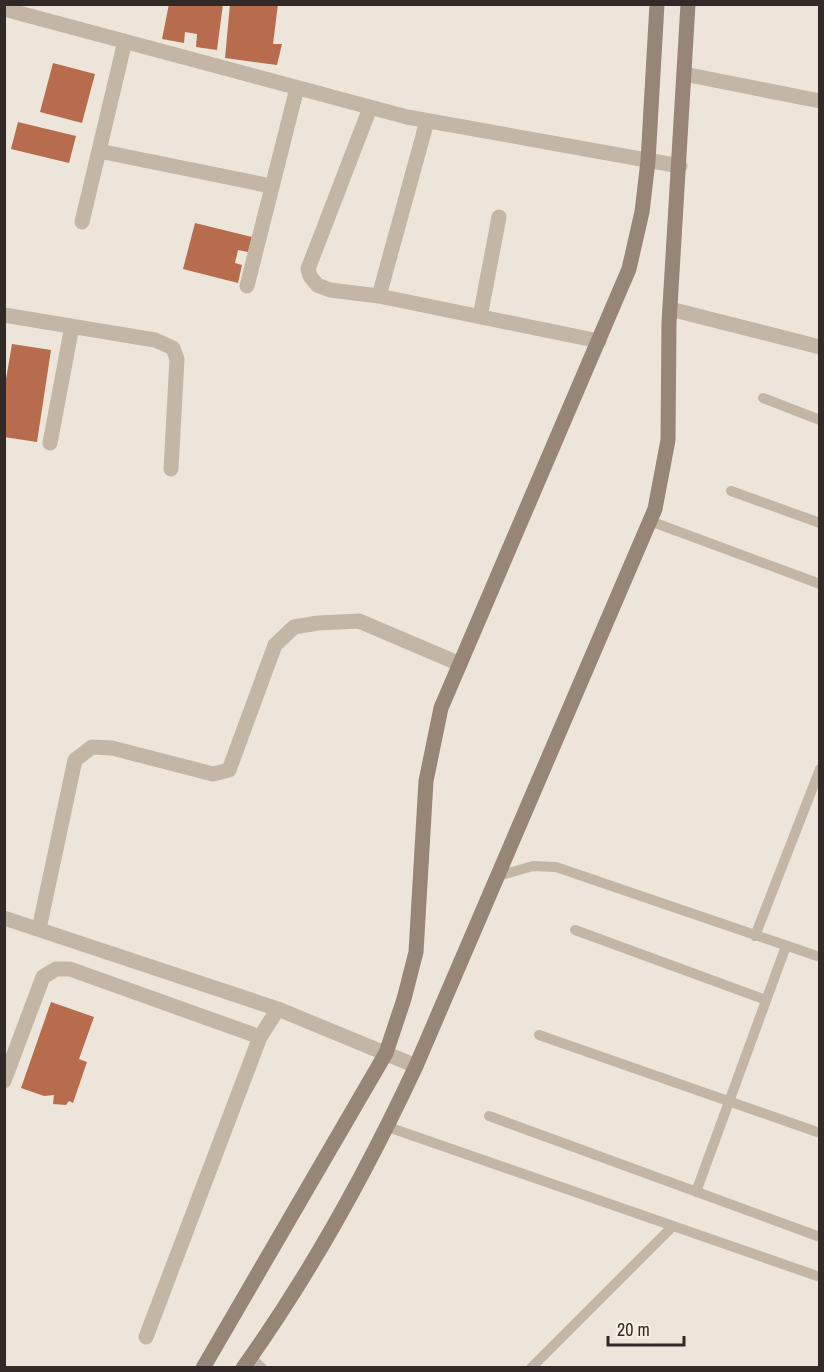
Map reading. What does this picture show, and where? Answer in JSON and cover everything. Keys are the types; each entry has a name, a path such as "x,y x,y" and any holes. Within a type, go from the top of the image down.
{"main road":[{"path":"203,1368 386,1053 404,999 416,952 421,907 426,781 441,708 629,269 642,213 648,161 657,4"},
{"path":"252,1364 356,1190 388,1127 655,509 668,440 670,309 688,4"}],"street":[{"path":"4,9 370,108 427,121 680,166"},
{"path":"82,222 125,41"},
{"path":"684,74 819,101"},
{"path":"247,286 297,88"},
{"path":"370,108 308,269 317,285 330,290 379,296 599,341"},
{"path":"379,296 427,121"},
{"path":"99,151 271,186"},
{"path":"480,317 499,217"},
{"path":"670,309 819,347"},
{"path":"4,315 155,340 173,348 177,358 171,469"},
{"path":"50,443 72,326"},
{"path":"39,929 75,760 92,747 112,748 213,774 229,770 238,752 275,645 294,627 359,621 460,664"},
{"path":"4,918 278,1009 416,1066"},
{"path":"4,1081 43,977 56,969 70,969 260,1037"},
{"path":"146,1336 260,1037 278,1009"}],"lane":[{"path":"763,398 819,420"},
{"path":"731,491 819,523"},
{"path":"650,521 819,584"},
{"path":"754,936 819,769"},
{"path":"498,876 533,866 556,867 819,957"},
{"path":"575,930 766,1000"},
{"path":"696,1192 786,946"},
{"path":"540,1035 728,1103 819,1133"},
{"path":"489,1116 819,1237"},
{"path":"388,1127 819,1277"},
{"path":"532,1367 673,1226"}],"building":[{"path":"169,4 223,4 217,50 196,47 197,34 185,32 184,43 162,39"},
{"path":"230,4 278,4 273,44 282,44 277,65 225,58"},
{"path":"53,63 95,74 82,123 40,112"},
{"path":"18,122 76,136 69,163 11,149"},
{"path":"195,223 252,237 248,252 238,250 235,263 242,265 238,283 183,269"},
{"path":"12,344 51,350 37,442 4,437 4,391"},
{"path":"51,1002 94,1017 79,1059 87,1062 73,1103 69,1101 66,1105 53,1104 54,1095 44,1096 21,1088"}]}
